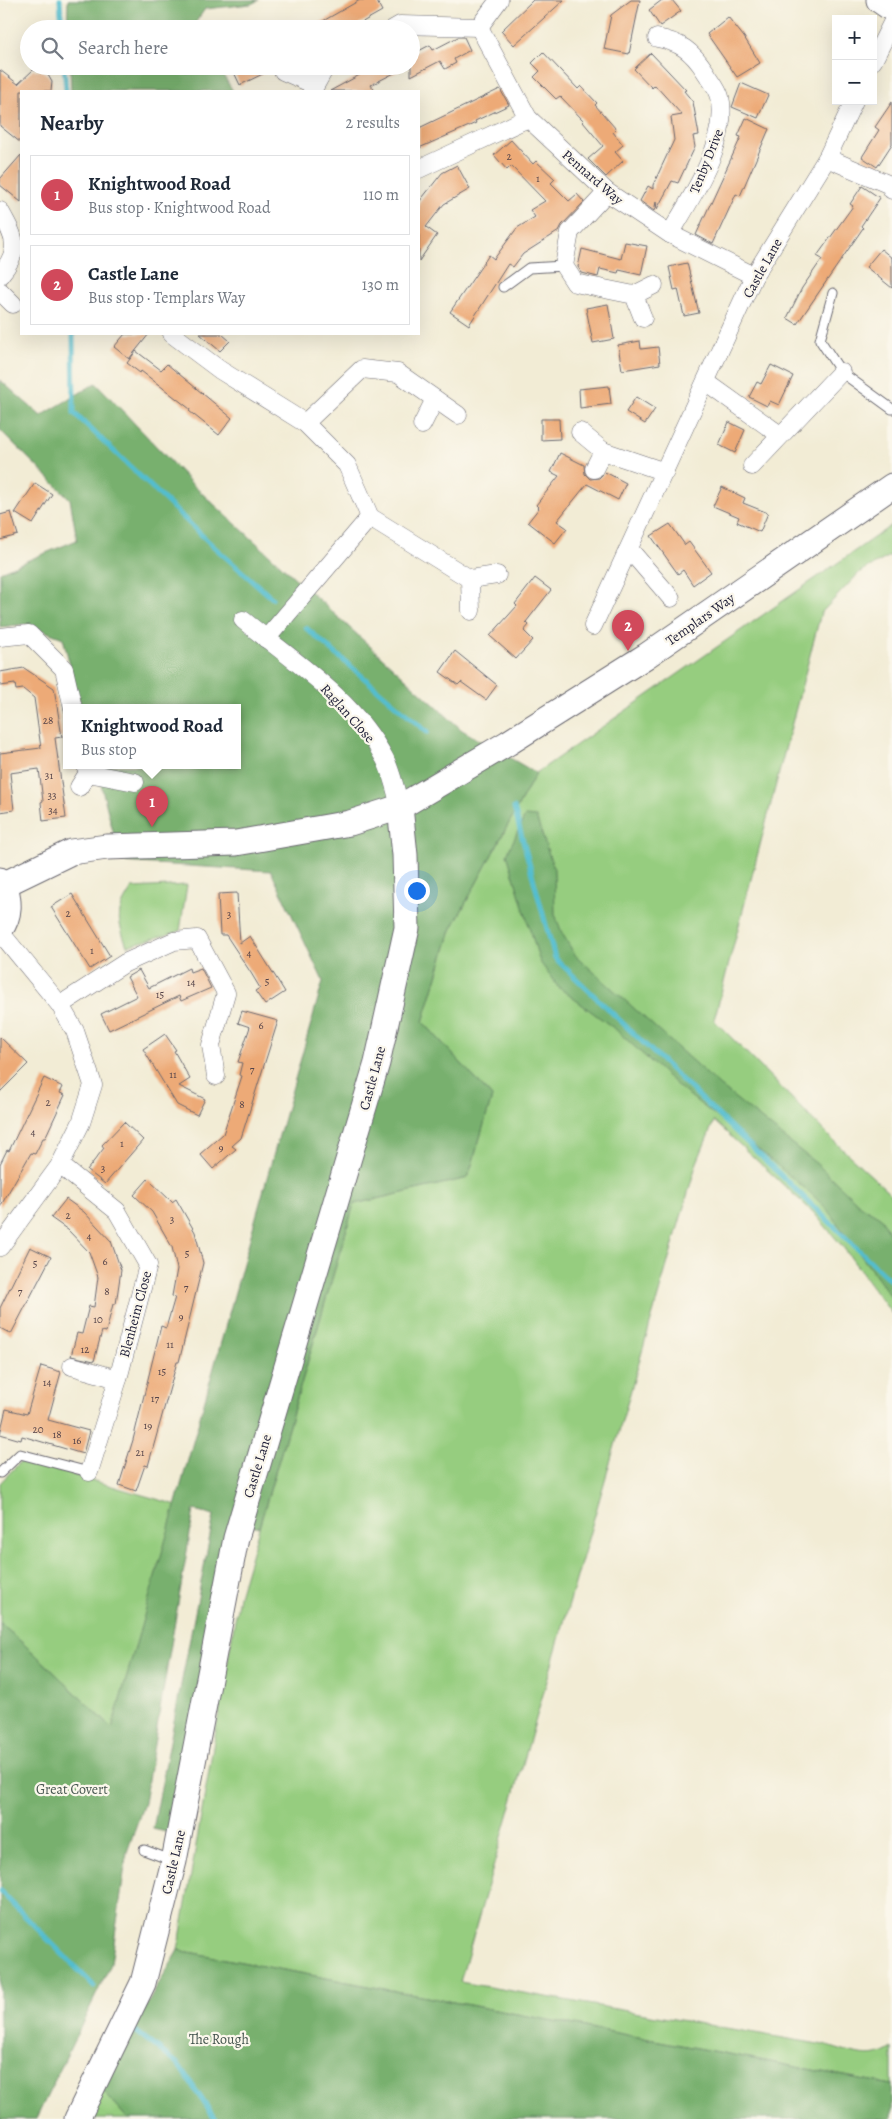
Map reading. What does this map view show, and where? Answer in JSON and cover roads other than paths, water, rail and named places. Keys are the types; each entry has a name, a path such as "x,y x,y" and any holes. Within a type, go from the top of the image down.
{"street":[{"path":"420,26 479,27 499,0"},
{"path":"879,0 892,9"},
{"path":"874,60 892,24"},
{"name":"Pennard Way","path":"479,27 528,118 607,192 670,234 754,276"},
{"name":"Tenby Drive","path":"670,234 694,192 711,156 721,127 720,96 696,57 672,38"},
{"path":"290,75 314,88 321,75"},
{"name":"Castle Lane","path":"593,626 754,276 827,158 852,105"},
{"path":"420,169 528,118"},
{"path":"827,158 891,186"},
{"path":"607,192 570,232 564,266 575,283 634,295 654,284"},
{"path":"0,275 9,265 16,249 11,229 2,215"},
{"path":"0,291 13,304"},
{"path":"634,295 643,318"},
{"path":"173,335 220,370 305,423 347,465 370,517 470,579 497,575"},
{"path":"305,423 362,369 398,373 458,415"},
{"path":"752,466 841,372"},
{"path":"706,382 780,435"},
{"path":"422,425 435,399"},
{"path":"580,432 603,451 665,472"},
{"path":"594,469 603,451"},
{"name":"Templars Way","path":"3,882 71,852 107,847 236,843 350,823 400,807 508,743 646,656 892,486"},
{"path":"266,639 370,517"},
{"path":"630,549 671,598"},
{"path":"470,579 471,611"},
{"name":"Raglan Close","path":"242,620 333,692 370,733 386,760 400,807"},
{"path":"0,637 29,634 64,669 72,704"},
{"path":"84,775 135,782"},
{"name":"Castle Lane","path":"77,2119 143,1983 174,1862 236,1538 377,1063 407,928 406,855 400,807"},
{"path":"0,1247 60,1165 81,1122 93,1085 75,1031 60,1005 0,931 9,912 3,882"},
{"path":"60,1005 124,963 174,942 197,939 226,993 211,1045 216,1076"},
{"name":"Blenheim Close","path":"60,1165 117,1211 148,1264 118,1379 89,1472"},
{"path":"72,1366 118,1379"}],"lane":[{"path":"503,287 529,268 564,266"},
{"path":"833,293 820,340 841,372 892,409"},
{"path":"0,1473 20,1454 89,1472"},
{"path":"144,1850 174,1862"}],"waterway":[{"path":"60,0 61,20"},
{"path":"65,75 66,90"},
{"path":"73,335 74,413 212,545 272,598"},
{"path":"306,628 427,732"},
{"path":"514,808 555,958 892,1282"},
{"path":"0,1891 94,1986"},
{"path":"133,2029 178,2064 215,2119"}],"place":[{"name":"Castle Lane","path":"628,651"},
{"name":"Knightwood Road","path":"152,827"}],"park label":[{"name":"Great Covert","path":"72,1789"},
{"name":"The Rough","path":"219,2039"}]}
